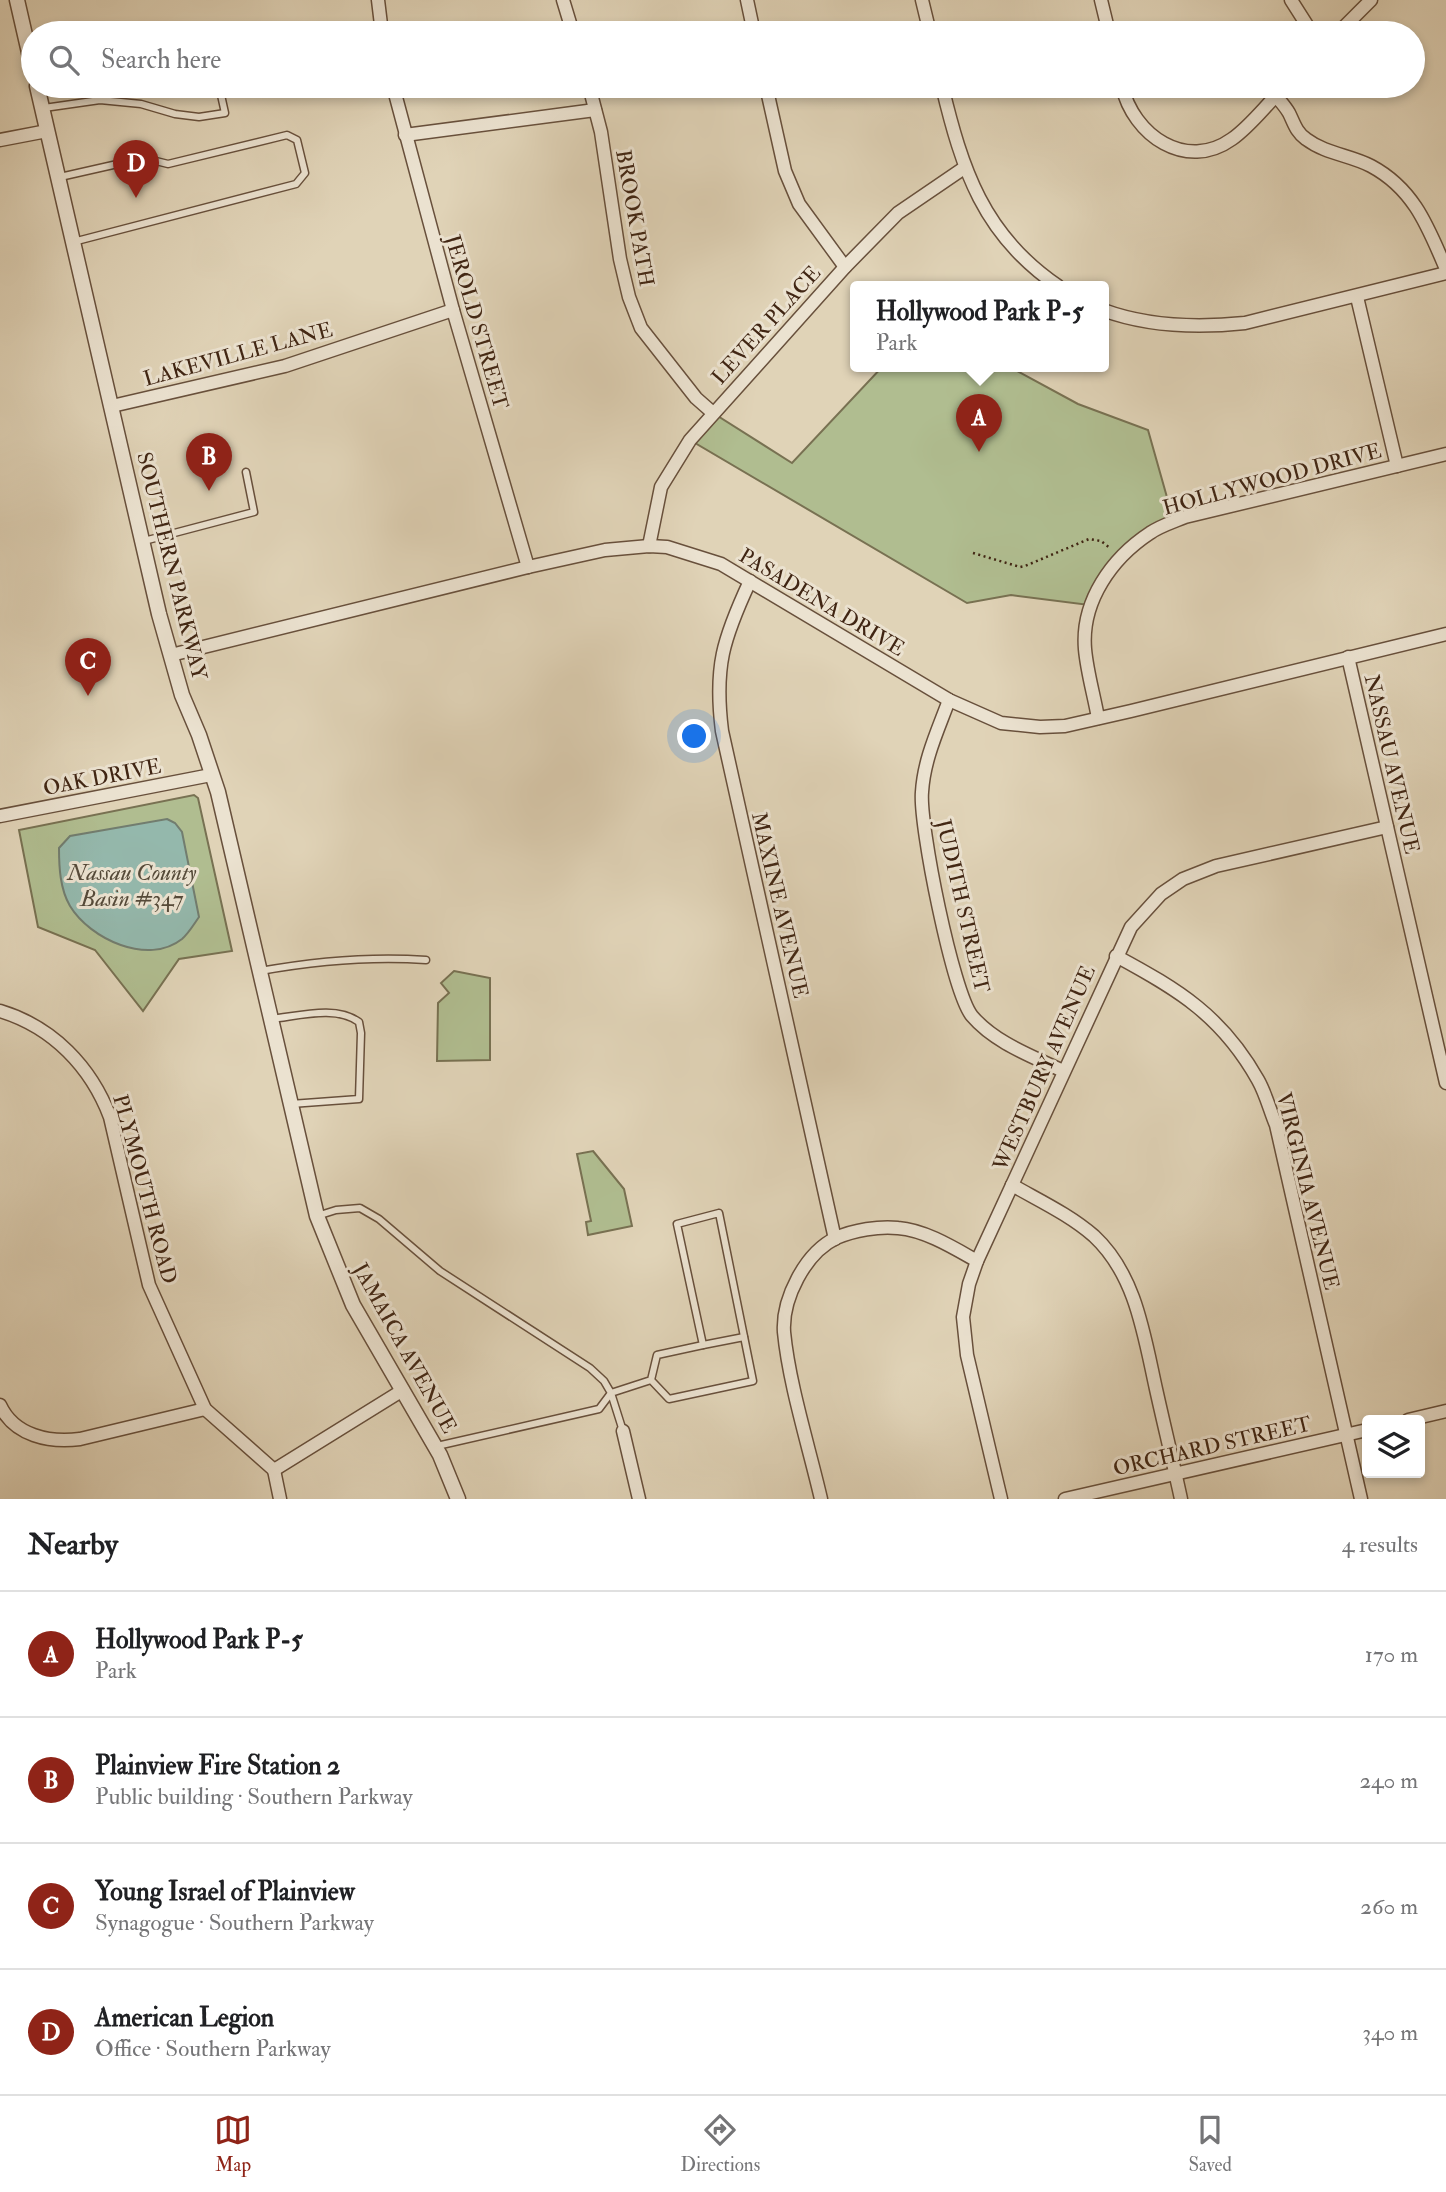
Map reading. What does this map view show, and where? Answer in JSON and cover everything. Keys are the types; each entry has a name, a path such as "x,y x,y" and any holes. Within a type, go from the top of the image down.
{"street":[{"path":"17,0 22,21"},
{"path":"378,0 381,21"},
{"path":"563,0 569,21"},
{"path":"747,0 751,21"},
{"path":"922,0 927,21"},
{"path":"1101,0 1106,21"},
{"path":"1290,0 1304,21"},
{"path":"1350,21 1371,0"},
{"name":"SOUTHERN PARKWAY","path":"40,98 159,614 182,695 199,735 225,817 290,1099"},
{"name":"JEROLD STREET","path":"396,98 453,310 528,567"},
{"name":"BROOK PATH","path":"592,98 629,297 641,328 696,398 713,413"},
{"path":"769,98 785,172 799,204 845,267"},
{"path":"945,98 964,168 979,199 994,224 1020,254 1052,281"},
{"path":"1127,98 1147,131 1164,144 1184,151 1199,152 1219,147 1234,138 1272,98"},
{"path":"1109,312 1167,326 1245,323 1357,297 1446,271 1422,213 1403,190 1371,166 1323,150 1304,138 1294,127 1288,112 1277,98"},
{"path":"405,135 595,110"},
{"path":"0,140 47,131"},
{"name":"LEVER PLACE","path":"649,546 662,486 690,440 845,267 898,213 964,168"},
{"path":"1357,297 1396,466"},
{"name":"LAKEVILLE LANE","path":"112,406 285,366 453,310"},
{"name":"HOLLYWOOD DRIVE","path":"1098,718 1085,647 1089,605 1103,580 1122,556 1152,531 1185,517 1446,454"},
{"name":"PASADENA DRIVE","path":"171,656 528,567 605,550 649,546 667,547 721,565 949,700 1001,723 1040,727 1065,726 1446,634"},
{"name":"MAXINE AVENUE","path":"750,581 733,619 722,654 718,694 722,731 835,1239"},
{"name":"NASSAU AVENUE","path":"1348,657 1446,1083"},
{"name":"JUDITH STREET","path":"949,700 925,762 921,793 929,858 959,990 967,1009 993,1035 1063,1071"},
{"name":"OAK DRIVE","path":"0,816 211,775"},
{"name":"WESTBURY AVENUE","path":"1001,1499 967,1355 963,1317 969,1284 1063,1071 1131,928 1161,894 1183,879 1216,866 1387,827"},
{"name":"VIRGINIA AVENUE","path":"1116,956 1179,992 1208,1013 1234,1043 1259,1082 1276,1125 1362,1499"},
{"name":"PLYMOUTH ROAD","path":"0,1011 44,1030 79,1062 102,1096 110,1118 149,1285 205,1409 274,1470"},
{"name":"JAMAICA AVENUE","path":"290,1099 317,1216 353,1305 435,1446 458,1499"},
{"path":"1012,1185 1072,1219 1094,1236 1106,1249 1128,1283 1140,1318 1181,1499"},
{"path":"821,1499 791,1372 784,1330 787,1304 797,1278 812,1257 835,1239 879,1227 901,1228 925,1236 977,1261"},
{"path":"280,1499 274,1470 403,1390"},
{"path":"0,1405 4,1414 19,1428 46,1439 64,1441 205,1409"},
{"path":"1425,1416 1446,1412"},
{"path":"623,1431 639,1499"},
{"name":"ORCHARD STREET","path":"1065,1499 1362,1431"}],"lane":[{"path":"42,108 100,100 141,104 175,114 199,117 225,113 222,98"},
{"path":"58,177 144,158 168,163 287,135 297,140 300,151 305,173 296,184 74,242"},
{"path":"142,541 254,512 246,472"},
{"path":"260,971 306,962 390,957 426,960"},
{"path":"271,1018 333,1013 348,1014 359,1022 359,1099 290,1099"},
{"path":"317,1216 336,1210 360,1208 379,1219 440,1271 590,1368 604,1381 611,1393 623,1431"},
{"path":"651,1380 669,1399 753,1381 719,1213 677,1223 703,1345"},
{"path":"651,1380 657,1355 744,1337"},
{"path":"435,1446 599,1409 611,1393 651,1380"}],"path":[{"path":"973,552 1014,566 1026,566 1089,540 1095,540 1122,556"}],"green space":[{"path":"877,372 1019,372 1078,404 1148,430 1174,522 1122,556 1089,605 1011,595 967,603 690,440 713,413 792,463"},
{"path":"194,795 198,798 232,951 179,959 143,1011 95,950 38,927 19,830"},
{"path":"454,971 490,978 490,1060 437,1061 438,1003 449,993 441,983"},
{"path":"593,1151 624,1189 632,1226 588,1235 586,1222 591,1221 577,1154"}],"water":[{"name":"Nassau County Basin #347","path":"167,819 175,823 182,832 199,917 185,937 168,947 137,949 105,938 91,929 70,906 62,885 59,848 70,836"}],"place":[{"name":"American Legion","path":"136,198"},
{"name":"Hollywood Park P-5","path":"979,452"},
{"name":"Plainview Fire Station 2","path":"209,491"},
{"name":"Young Israel of Plainview","path":"88,696"}]}
